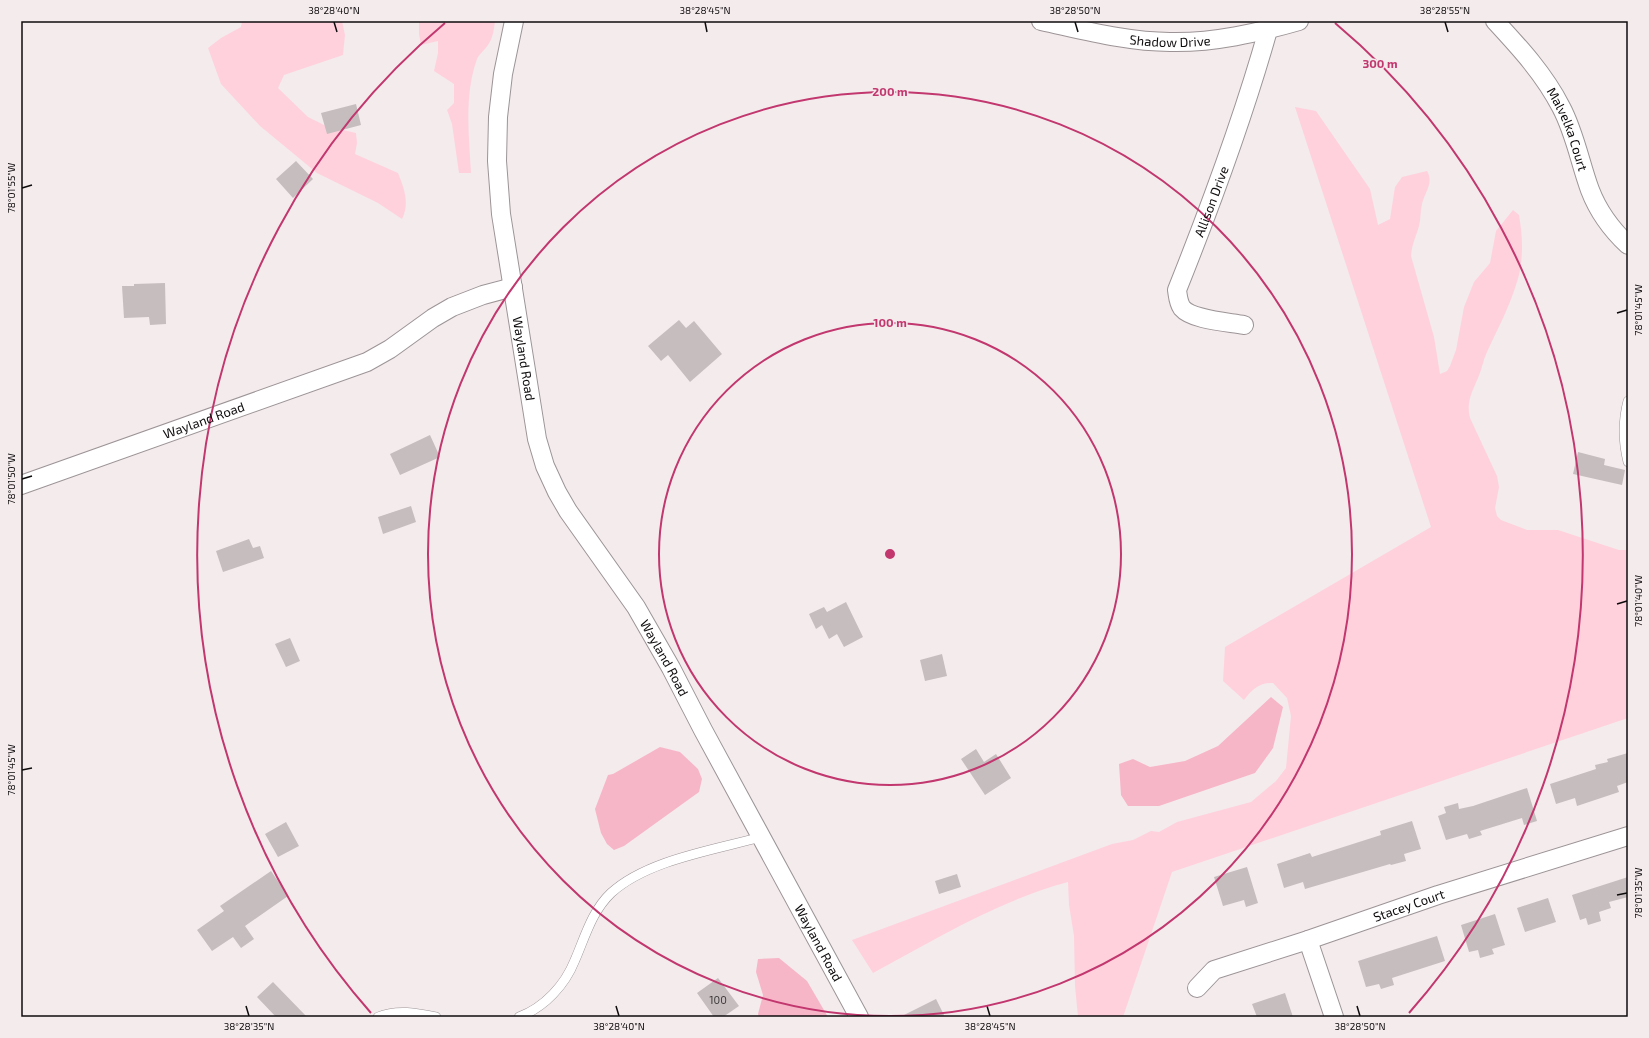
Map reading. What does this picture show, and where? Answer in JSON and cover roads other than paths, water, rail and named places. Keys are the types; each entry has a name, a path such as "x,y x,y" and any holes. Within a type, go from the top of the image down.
{"street":[{"name":"Wayland Road","path":"514,21 503,74 498,117 497,161 501,214 537,440 545,466 568,511 636,607 662,651 859,1017"},
{"name":"Shadow Drive","path":"1041,21 1134,40 1170,42 1199,41 1235,37 1268,30 1299,21"},
{"name":"Malvelka Court","path":"1495,21 1528,56 1546,81 1562,108 1574,136 1591,191 1602,213 1619,236 1628,245"},
{"name":"Allison Drive","path":"1244,325 1192,315 1181,307 1178,300 1177,290 1213,197 1254,79 1268,30"},
{"name":"Wayland Road","path":"21,485 367,362 390,349 433,318 452,307 483,295 513,287"},
{"name":"Stacey Court","path":"1197,988 1214,970 1438,896 1628,836"},
{"path":"1308,940 1334,1017"}],"lane":[{"path":"1628,401 1624,427 1628,462"},
{"path":"519,1017 544,1002 556,992 567,976 591,921 610,894 626,881 636,875 666,863 761,837"},
{"path":"378,1017 400,1012 436,1017"}]}
